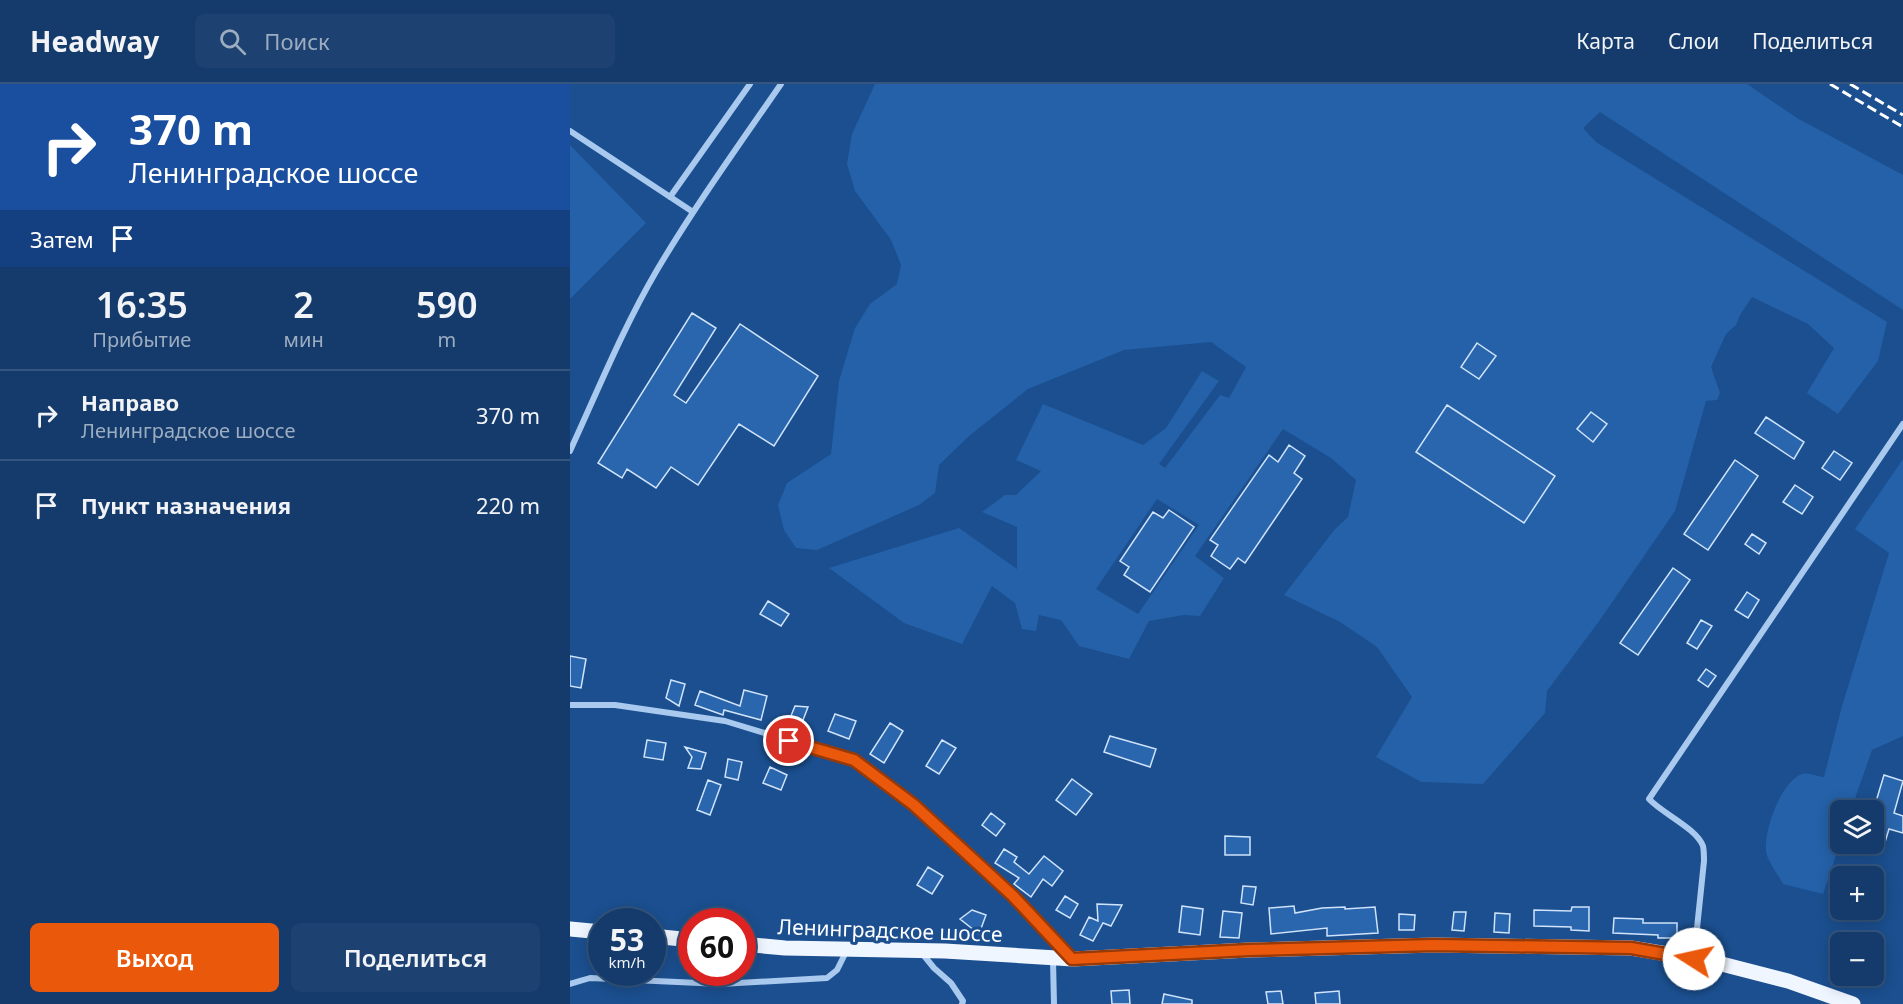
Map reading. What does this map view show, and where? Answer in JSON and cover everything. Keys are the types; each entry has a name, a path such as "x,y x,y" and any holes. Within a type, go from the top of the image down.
{"main road":[{"path":"570,929 588,931"},
{"name":"Ленинградское шоссе","path":"756,945 785,948 920,950 1072,959 1249,950 1434,945 1631,948 1694,959 1788,981 1853,1004"}],"street":[{"path":"670,197 750,84"},
{"path":"570,451 620,340 656,272 693,212 781,84"},
{"path":"570,131 693,212"},
{"path":"1694,959 1704,861 1702,845 1692,832 1649,799 1903,424"},
{"name":"Ленинградское шоссе","path":"570,705 615,705 725,720 854,760 914,805 1013,896 1072,959"},
{"path":"570,984 590,978 721,984 827,978 837,970 847,949"},
{"path":"920,950 934,968 951,983 963,1001 962,1004"},
{"path":"1053,957 1054,1004"}],"shaded area":[{"path":"875,84 1747,84 1797,118 1903,175 1903,310 1600,112 1583,128 1596,142 1887,322 1878,361 1838,414 1807,393 1834,348 1808,324 1752,297 1736,325 1726,334 1711,367 1720,393 1717,400 1706,401 1675,511 1600,620 1547,691 1545,713 1483,784 1421,782 1376,757 1412,697 1377,647 1340,622 1284,595 1335,529 1348,517 1356,480 1331,458 1283,429 1195,556 1224,578 1200,616 1184,615 1149,621 1129,659 1079,646 1061,620 1039,615 1036,631 1022,629 1015,603 992,586 962,644 904,623 829,568 959,528 1017,569 1017,527 982,512 1005,495 1016,495 1041,471 1016,460 1043,404 1143,445 1166,428 1202,371 1219,381 1159,464 1165,468 1220,395 1229,398 1246,367 1211,342 1124,350 1028,389 969,436 939,465 935,493 919,505 817,550 796,548 784,530 778,505 787,483 831,454 839,381 855,328 870,304 897,284 901,265 891,240 855,191 847,164 852,134","holes":["1157,499 1199,525 1138,614 1096,589"]},
{"path":"570,145 646,223 570,299"},
{"path":"1903,459 1903,736 1872,750 1854,800 1830,800 1830,854 1836,854 1832,866 1830,866 1823,894 1783,884 1770,863 1766,842 1775,807 1794,778 1802,774 1824,777 1842,706 1889,553 1855,529"}],"building":[{"path":"692,313 716,328 674,395 686,403 740,324 818,376 774,446 739,424 698,485 671,467 656,488 627,469 622,478 598,463"},
{"path":"1477,343 1496,356 1479,379 1461,367"},
{"path":"1447,405 1555,476 1524,523 1416,452"},
{"path":"1591,412 1607,424 1593,442 1577,429"},
{"path":"1766,417 1804,442 1794,459 1755,433"},
{"path":"1289,445 1305,456 1294,473 1302,479 1245,563 1238,558 1230,569 1211,556 1218,545 1210,540 1269,455 1278,462"},
{"path":"1834,451 1852,463 1840,480 1822,468"},
{"path":"1735,460 1758,476 1708,550 1684,534"},
{"path":"1795,485 1813,497 1802,514 1783,502"},
{"path":"1169,510 1194,527 1150,592 1124,575 1129,567 1120,561 1153,512 1163,518"},
{"path":"1752,534 1766,543 1759,554 1745,544"},
{"path":"1673,568 1690,580 1638,655 1620,643"},
{"path":"1747,592 1759,600 1748,618 1735,610"},
{"path":"768,601 789,614 781,626 760,614"},
{"path":"1701,620 1712,626 1697,649 1687,643"},
{"path":"570,656 586,659 581,688 570,686"},
{"path":"1706,669 1716,676 1708,687 1698,680"},
{"path":"671,680 685,684 679,706 666,698"},
{"path":"744,690 767,696 761,720 724,710 723,715 695,705 700,691 740,706"},
{"path":"795,706 808,707 800,728 788,723"},
{"path":"835,714 856,721 849,739 828,731"},
{"path":"890,723 903,731 884,763 870,754"},
{"path":"1110,736 1156,749 1150,767 1104,752"},
{"path":"647,740 666,743 663,760 644,757"},
{"path":"942,740 956,748 939,774 926,766"},
{"path":"685,747 706,753 701,769 688,768 692,757"},
{"path":"728,759 742,762 738,780 725,777"},
{"path":"770,767 787,775 781,790 763,783"},
{"path":"1884,775 1903,781 1894,813 1903,816 1903,833 1889,829 1884,845 1884,800 1876,800"},
{"path":"1072,779 1092,794 1076,815 1056,800"},
{"path":"708,780 721,785 710,815 697,810"},
{"path":"991,813 1005,824 996,836 982,825"},
{"path":"1225,836 1250,837 1250,855 1225,855"},
{"path":"1004,849 1017,857 1014,862 1029,874 1044,856 1063,871 1052,886 1043,879 1031,897 1014,884 1019,878 995,863"},
{"path":"928,867 943,876 932,894 917,885"},
{"path":"1243,886 1256,887 1253,905 1241,903"},
{"path":"1065,896 1078,904 1070,918 1056,910"},
{"path":"1097,904 1122,905 1111,926 1103,923 1093,941 1080,935 1089,917 1098,921"},
{"path":"1182,906 1203,909 1200,935 1179,932"},
{"path":"1294,906 1295,913 1322,908 1375,907 1378,933 1327,936 1327,928 1271,934 1269,908"},
{"path":"1572,907 1589,907 1589,931 1571,930 1571,927 1534,926 1534,910 1571,911"},
{"path":"972,910 986,915 979,934 960,919"},
{"path":"1223,911 1242,913 1239,938 1220,937"},
{"path":"1454,912 1466,912 1464,931 1452,930"},
{"path":"1495,913 1510,914 1509,933 1494,932"},
{"path":"1399,914 1415,915 1414,930 1399,930"},
{"path":"1614,918 1643,919 1643,923 1677,923 1677,938 1613,933"},
{"path":"1129,990 1130,1004 1112,1004 1111,991"},
{"path":"1281,991 1283,1004 1268,1004 1266,992"},
{"path":"1339,991 1340,1004 1316,1004 1315,993"},
{"path":"1164,994 1192,1000 1192,1004 1162,1004"}],"railway":[{"path":"1830,84 1903,127"},
{"path":"1850,84 1903,115"}],"route":[{"path":"789,741 854,760 914,805 1013,896 1072,959 1249,950 1434,945 1631,948 1694,959"}]}
